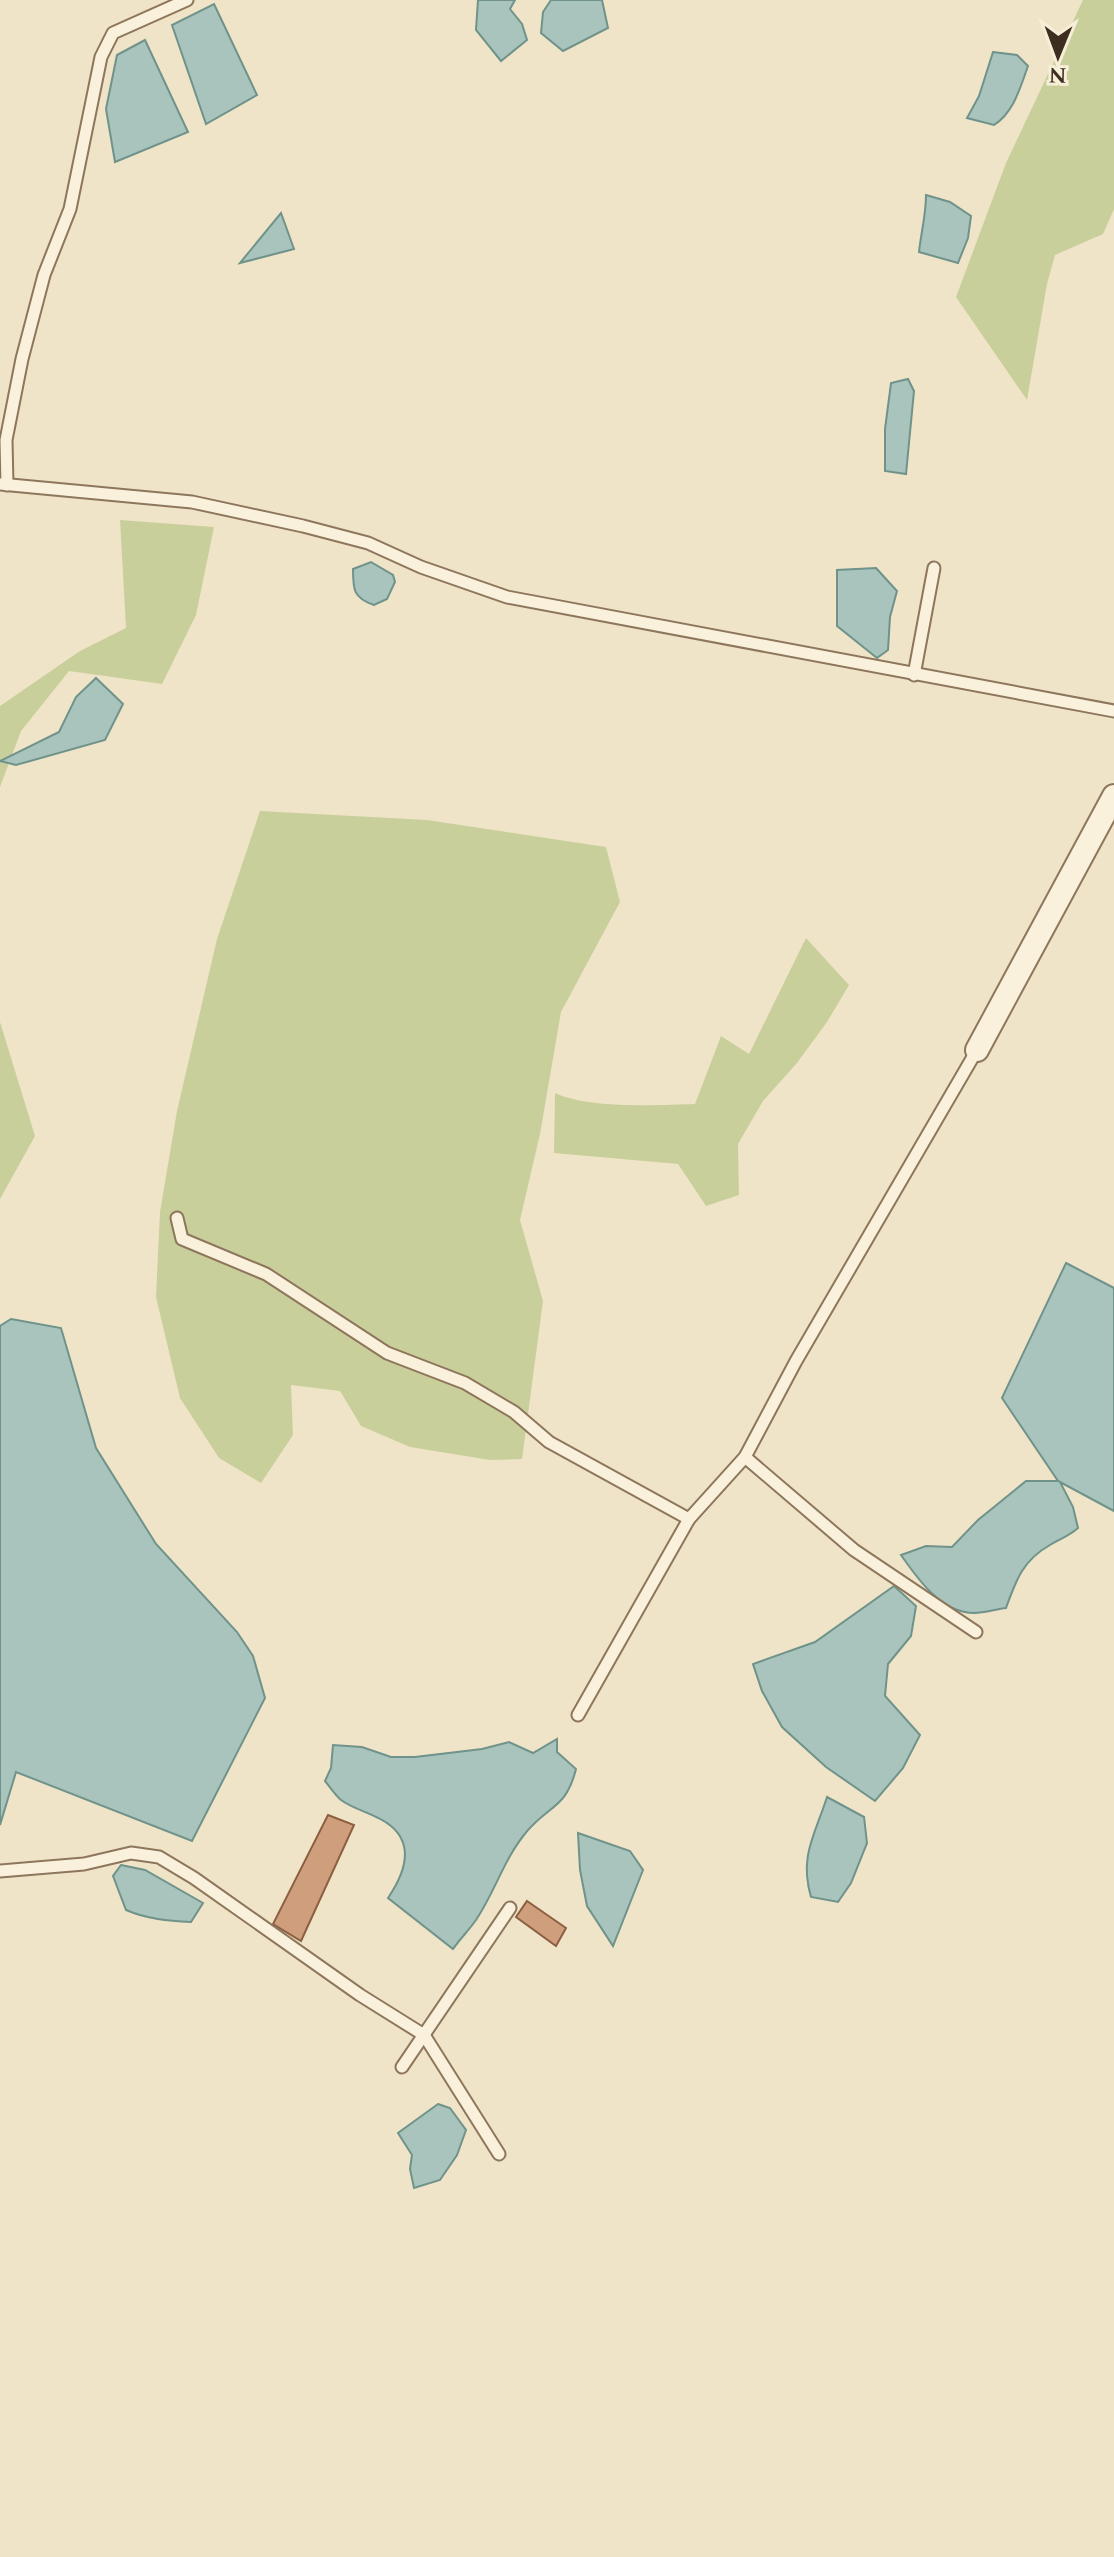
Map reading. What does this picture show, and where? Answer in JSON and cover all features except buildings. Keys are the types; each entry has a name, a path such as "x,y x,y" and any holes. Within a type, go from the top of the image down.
{"street":[{"path":"977,1050 1114,796"}],"lane":[{"path":"187,0 113,33 101,57 70,209 44,275 22,359 6,440 3,484 192,502 368,543 421,567 507,597 1114,711"},
{"path":"914,675 934,568"},
{"path":"578,1715 689,1519 745,1457 796,1361 977,1050"},
{"path":"177,1218 182,1239 266,1274 387,1353 465,1383 514,1412 549,1442 689,1519"},
{"path":"745,1457 854,1550 976,1632"},
{"path":"0,1871 84,1864 131,1853 159,1857 194,1878 360,1995 424,2035 499,2154"},
{"path":"402,2067 510,1908"}],"green space":[{"path":"1083,0 1114,0 1114,209 1103,234 1055,255 1027,400 956,297 1006,163"},
{"path":"120,520 214,527 196,615 162,684 69,671 21,731 0,787 0,706 80,651 126,628"},
{"path":"260,811 427,820 606,847 620,902 561,1012 540,1134 520,1220 543,1301 522,1459 490,1460 410,1447 361,1426 340,1391 291,1385 293,1435 261,1483 219,1458 180,1398 156,1297 160,1212 177,1111 217,939"},
{"path":"806,938 849,985 797,1063 763,1101 738,1144 739,1195 706,1206 678,1164 554,1153 555,1093 604,1104 695,1104 721,1036 749,1054"},
{"path":"0,1022 35,1136 0,1199"}],"water":[{"path":"478,0 515,0 510,9 522,24 527,40 501,61 476,30"},
{"path":"551,0 602,0 608,28 563,51 541,33 543,12"},
{"path":"214,4 257,95 206,124 172,25"},
{"path":"145,40 188,132 115,162 106,109 117,55"},
{"path":"993,52 1017,55 1028,66 1011,106 994,125 967,118 979,96"},
{"path":"926,195 950,202 971,216 968,238 958,263 919,252"},
{"path":"281,213 294,249 240,263"},
{"path":"908,379 914,391 906,474 885,471 885,429 891,383"},
{"path":"371,562 393,575 395,582 387,599 374,605 358,596 353,582 353,569"},
{"path":"876,568 897,591 890,617 888,650 877,658 837,626 837,570"},
{"path":"96,678 123,704 105,740 16,765 0,761 59,732 76,697"},
{"path":"1066,1263 1114,1288 1114,1511 1060,1482 1073,1507 1078,1528 1033,1557 1017,1580 1006,1608 978,1613 962,1611 932,1593 901,1555 926,1546 952,1547 978,1520 1026,1481 1058,1481 1002,1398"},
{"path":"11,1319 61,1328 96,1448 156,1544 237,1632 253,1656 265,1698 192,1841 16,1772 0,1825 0,1326"},
{"path":"894,1586 916,1606 911,1636 888,1664 885,1696 920,1735 903,1768 875,1801 826,1767 782,1727 762,1691 753,1664 815,1642"},
{"path":"557,1739 557,1752 576,1769 568,1791 528,1830 506,1863 483,1909 453,1949 388,1898 404,1862 405,1852 399,1834 385,1822 341,1800 325,1781 331,1768 333,1745 362,1747 391,1757 415,1757 482,1749 509,1742 533,1753"},
{"path":"827,1797 864,1817 867,1843 851,1883 838,1902 811,1897 808,1882 810,1846"},
{"path":"578,1833 630,1851 643,1870 613,1946 587,1906 580,1870"},
{"path":"121,1865 145,1870 203,1903 191,1922 158,1919 126,1910 113,1876"},
{"path":"438,2104 450,2108 466,2130 457,2155 440,2180 414,2188 410,2169 412,2155 398,2133"}]}
